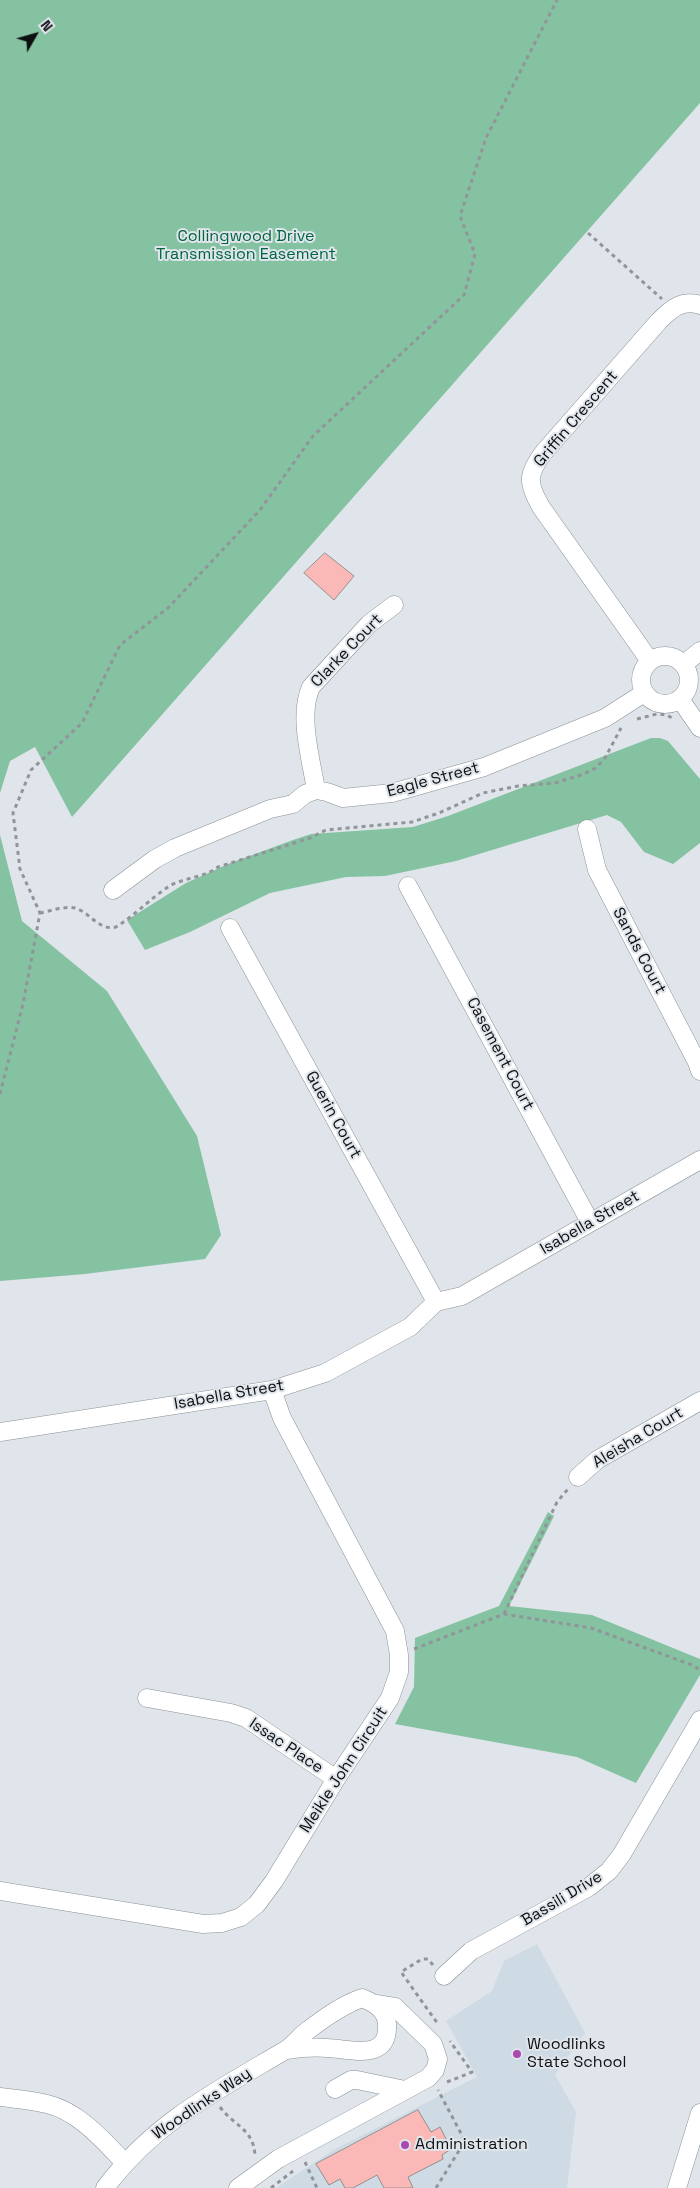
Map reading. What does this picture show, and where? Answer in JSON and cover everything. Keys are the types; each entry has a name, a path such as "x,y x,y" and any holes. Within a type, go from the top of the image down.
{"street":[{"path":"672,308 681,304 700,305"},
{"name":"Griffin Crescent","path":"650,661 541,507 532,492 529,478 534,465 544,452 672,308"},
{"name":"Clarke Court","path":"316,790 305,714 306,698 311,687 369,624 394,606"},
{"path":"684,664 700,651"},
{"path":"684,705 657,703 644,693 641,678 643,670 650,661 665,656 677,658 684,664 690,681 685,694 684,705 700,728"},
{"name":"Eagle Street","path":"316,790 343,798 392,793 484,767 605,718 644,693"},
{"path":"113,890 155,859 175,848 270,809 294,804 305,794 316,790"},
{"name":"Sands Court","path":"587,829 597,870 700,1071"},
{"name":"Casement Court","path":"408,886 590,1222"},
{"name":"Guerin Court","path":"230,928 436,1302"},
{"name":"Isabella Street","path":"0,1432 272,1390 325,1373 410,1327 436,1302 462,1296 700,1160"},
{"name":"Meikle John Circuit","path":"0,1891 203,1924 222,1923 241,1917 257,1904 274,1881 336,1779 390,1698 399,1672 399,1656 395,1631 282,1418 272,1390"},
{"name":"Aleisha Court","path":"578,1477 597,1460 700,1401"},
{"name":"Issac Place","path":"147,1698 231,1713 246,1718 336,1779"},
{"name":"Bassili Drive","path":"444,1976 471,1951 589,1887 609,1871 622,1854 700,1720"},
{"name":"Woodlinks Way","path":"105,2188 124,2162 172,2120 211,2094 286,2050 306,2031 347,2004 362,1998 376,2004 386,2017 387,2029 384,2040 374,2050 358,2052 329,2048 286,2050"},
{"path":"238,2188 278,2159 428,2078 436,2070 438,2059 433,2044 395,2007 376,2004"},
{"path":"335,2089 351,2080 357,2080 405,2090"},
{"path":"0,2097 48,2104 68,2112 105,2141 124,2162"},
{"path":"678,2188 700,2113"}],"path":[{"path":"0,1094 23,1004 40,913 20,869 13,813 31,770 82,723 120,645 168,608 260,510 313,436 464,295 475,254 460,216 486,138 557,0"},
{"path":"588,233 672,308"},
{"path":"634,720 657,714 667,715 673,721 684,705"},
{"path":"40,913 65,908 76,908 94,922 109,929 124,922 170,886 188,878 205,874 218,867 310,838 326,830 412,822 439,813 483,794 518,786 555,783 581,775 596,768 605,758 618,732 626,724"},
{"path":"504,1614 557,1502 578,1477"},
{"path":"399,1656 504,1614 591,1628 692,1665 700,1670"},
{"path":"211,2094 228,2118 243,2127 255,2145 256,2160 272,2150 290,2174"},
{"path":"305,2162 317,2188"}],"shaded area":[{"name":"Woodlinks State School","path":"537,1944 585,2033 555,2075 576,2112 567,2188 276,2188 335,2149 477,2077 446,2021 492,1991 504,1961"}],"green space":[{"name":"Collingwood Drive Transmission Easement","path":"0,0 700,0 700,103 72,817 35,747 10,761 0,793"},
{"path":"651,738 660,738 668,741 700,779 700,843 673,864 644,852 621,822 607,815 456,861 385,876 346,877 270,893 190,932 145,950 127,920 186,883 228,864 293,840 311,834 413,827 448,816"},
{"path":"0,835 22,921 107,991 197,1136 221,1235 205,1259 85,1274 0,1281"},
{"path":"548,1512 554,1516 509,1606 592,1615 700,1659 700,1675 636,1783 577,1757 395,1724 414,1687 415,1638 499,1606"}],"building":[{"path":"325,553 354,576 334,600 304,573"},
{"name":"Administration","path":"418,2110 431,2132 440,2127 451,2149 442,2155 443,2159 408,2177 413,2188 384,2188 377,2175 353,2188 345,2188 340,2179 329,2185 316,2164"}],"place":[{"name":"Woodlinks State School","path":"517,2054"},
{"name":"Administration","path":"405,2145"}]}
